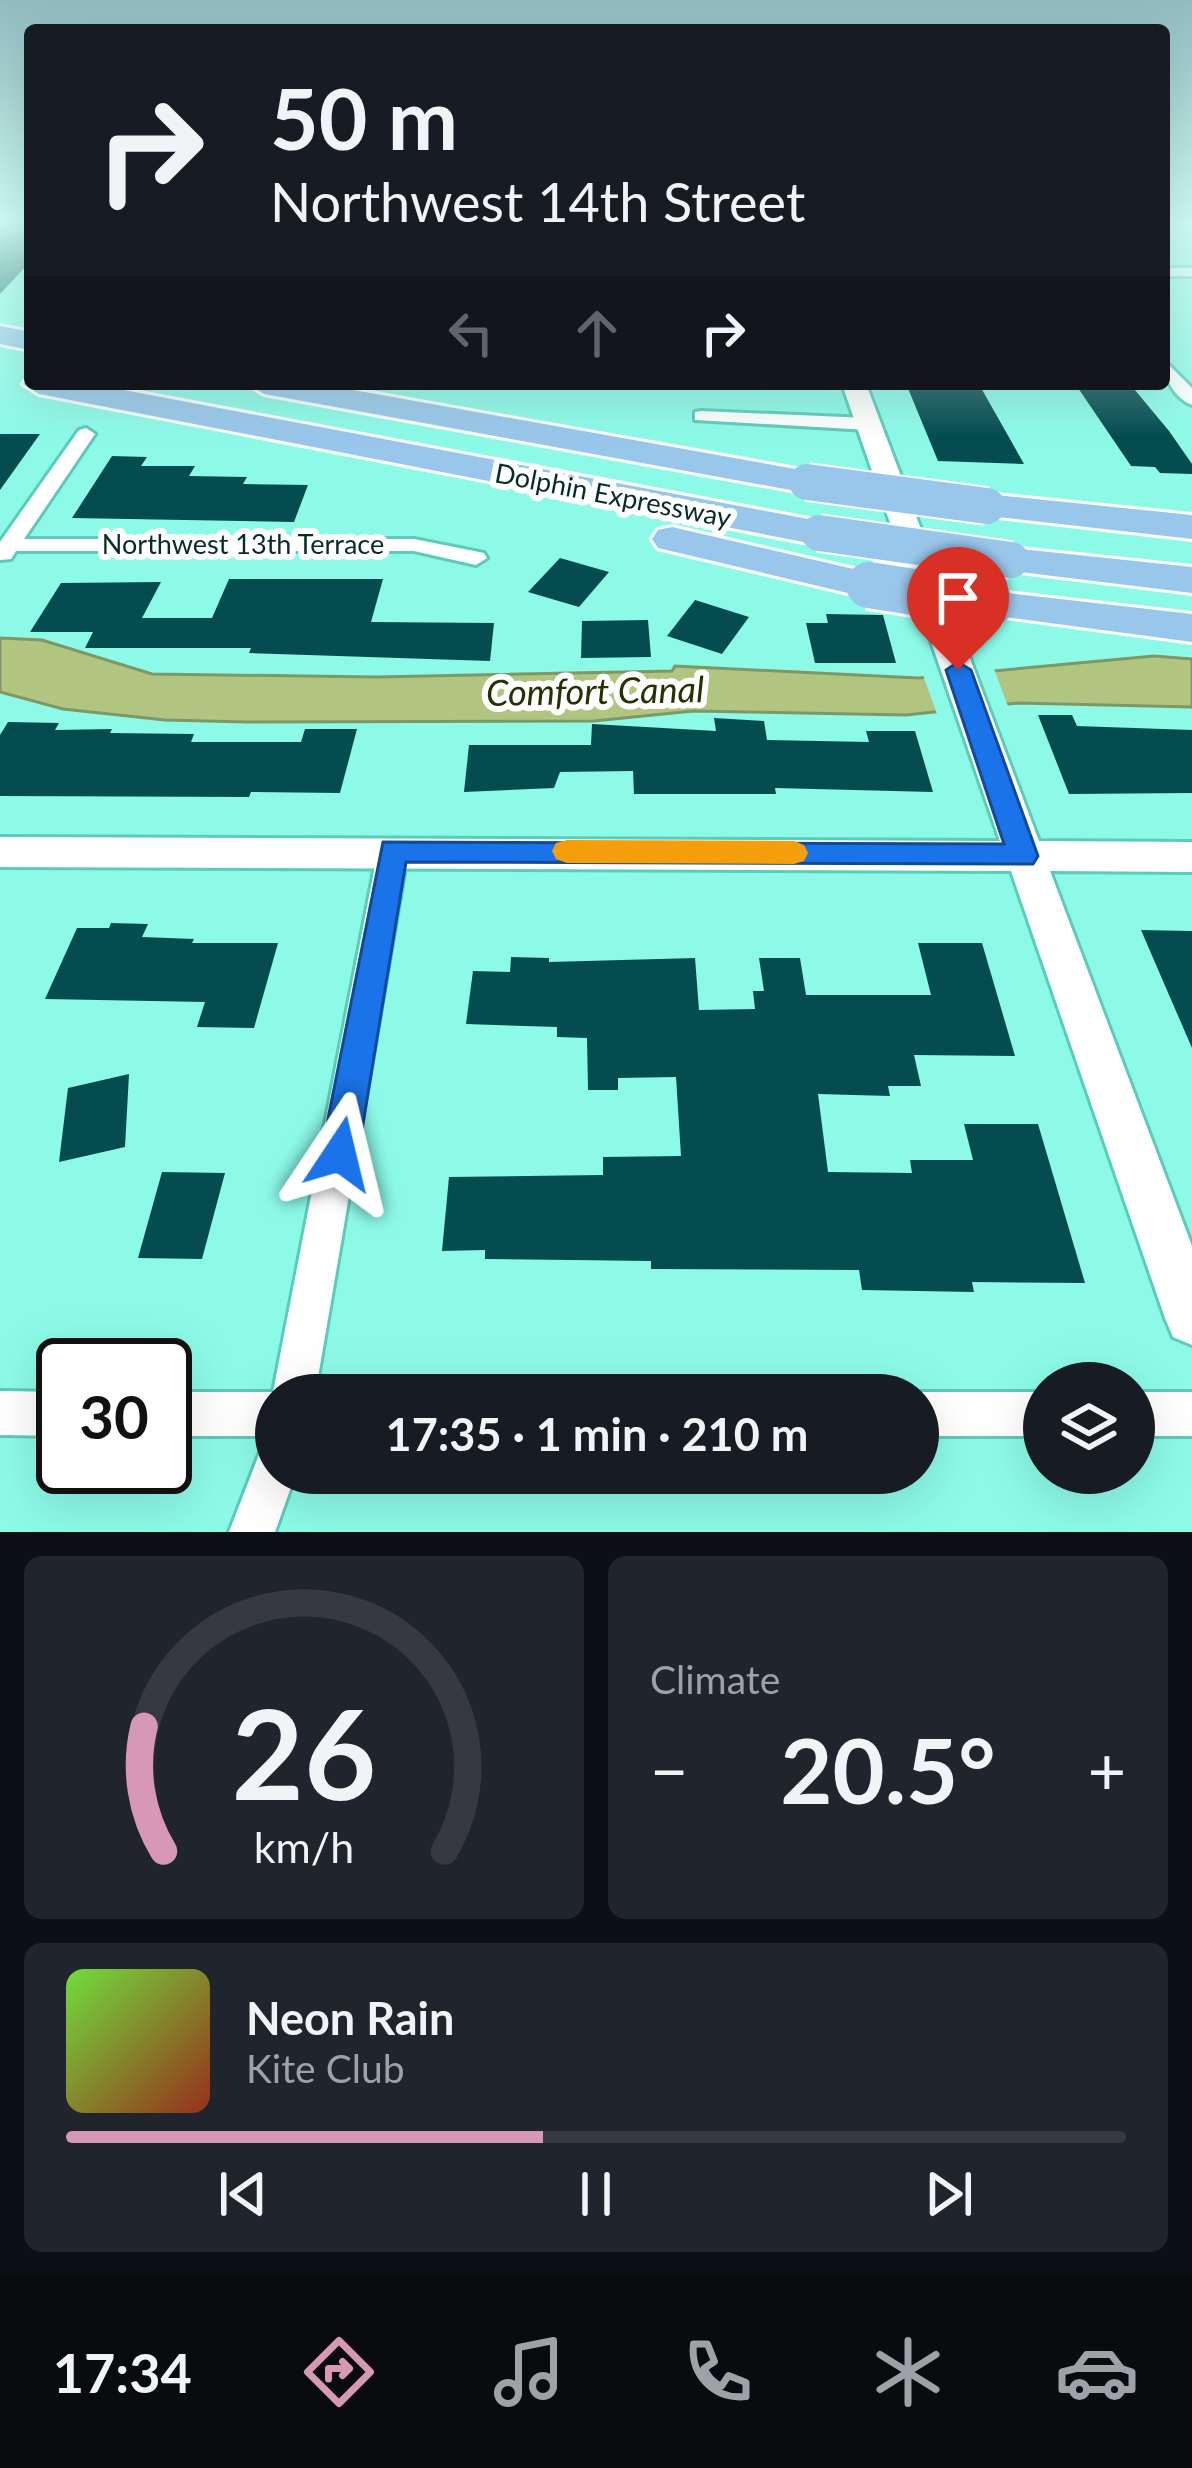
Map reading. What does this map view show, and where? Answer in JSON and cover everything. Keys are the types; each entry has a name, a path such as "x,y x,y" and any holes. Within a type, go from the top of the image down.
{"highway":[{"name":"Dolphin Expressway","path":"69,390 819,533 1192,580"},
{"name":"Dolphin Expressway","path":"297,390 806,482 1192,527"},
{"path":"201,416 812,575 990,604 1192,628"}],"street":[{"path":"1170,372 1192,400"},
{"path":"856,390 1192,1318"},
{"path":"700,416 868,424"},
{"path":"4,552 86,434"},
{"path":"0,519 25,521"},
{"name":"Northwest 13th Terrace","path":"4,552 414,545 476,558"},
{"path":"298,1374 394,850"},
{"path":"0,852 394,850 1192,857"},
{"path":"0,1413 36,1414"},
{"path":"192,1414 255,1414"},
{"path":"939,1414 1023,1414"},
{"path":"1155,1414 1192,1414"},
{"path":"252,1532 266,1494"}],"water":[{"name":"Comfort Canal","path":"0,638 42,640 152,674 377,677 672,671 675,666 918,678 1154,656 1192,659 1192,707 1018,703 906,715 693,711 594,721 165,720 63,709 0,692"}],"pier":[{"path":"993,666 1009,709 938,717 923,675"}],"building":[{"path":"909,390 982,390 1024,464 938,461"},
{"path":"1079,390 1135,390 1192,464 1192,474 1131,466"},
{"path":"0,434 40,434 0,490"},
{"path":"112,456 147,457 141,466 195,466 189,476 247,477 243,484 308,485 294,522 72,518"},
{"path":"560,558 609,572 579,607 528,592"},
{"path":"229,579 383,579 371,622 494,623 490,661 249,653 251,648 85,648 93,632 30,632 61,583 161,582 142,618 212,618"},
{"path":"695,600 749,617 722,654 667,636"},
{"path":"826,614 883,615 896,663 815,663 806,623 828,623"},
{"path":"648,620 651,657 581,658 582,621"},
{"path":"1038,715 1072,715 1077,726 1192,730 1192,793 1069,794"},
{"path":"714,718 764,721 767,740 869,742 866,731 915,731 933,792 775,788 776,794 634,794 633,771 560,772 554,788 464,792 469,745 591,745 592,724 716,731"},
{"path":"8,722 59,723 55,730 194,734 191,742 301,742 305,729 357,729 340,793 0,796 0,735"},
{"path":"111,923 148,924 142,937 194,939 192,943 278,943 254,1028 197,1027 205,1002 45,999 77,928 109,928"},
{"path":"1141,930 1192,931 1192,1048 1166,988"},
{"path":"918,943 982,943 1015,1056 914,1055 921,1086 888,1086 890,1096 818,1094 828,1172 912,1173 910,1160 973,1160 964,1124 1038,1124 1085,1283 972,1282 974,1292 862,1290 859,1270 651,1269 651,1261 485,1259 485,1250 442,1251 449,1177 603,1175 603,1157 681,1156 676,1077 618,1078 618,1090 588,1090 587,1038 557,1037 557,1027 466,1024 473,971 510,972 511,957 549,958 549,962 695,958 699,1010 755,1009 753,991 764,991 759,958 800,958 806,995 931,995"},
{"path":"129,1074 125,1147 59,1162 68,1088"},
{"path":"162,1172 225,1173 202,1259 138,1258"}],"slow traffic":[{"path":"567,851 794,853"}],"route":[{"path":"340,1154 394,850 1023,856 958,670"}]}
